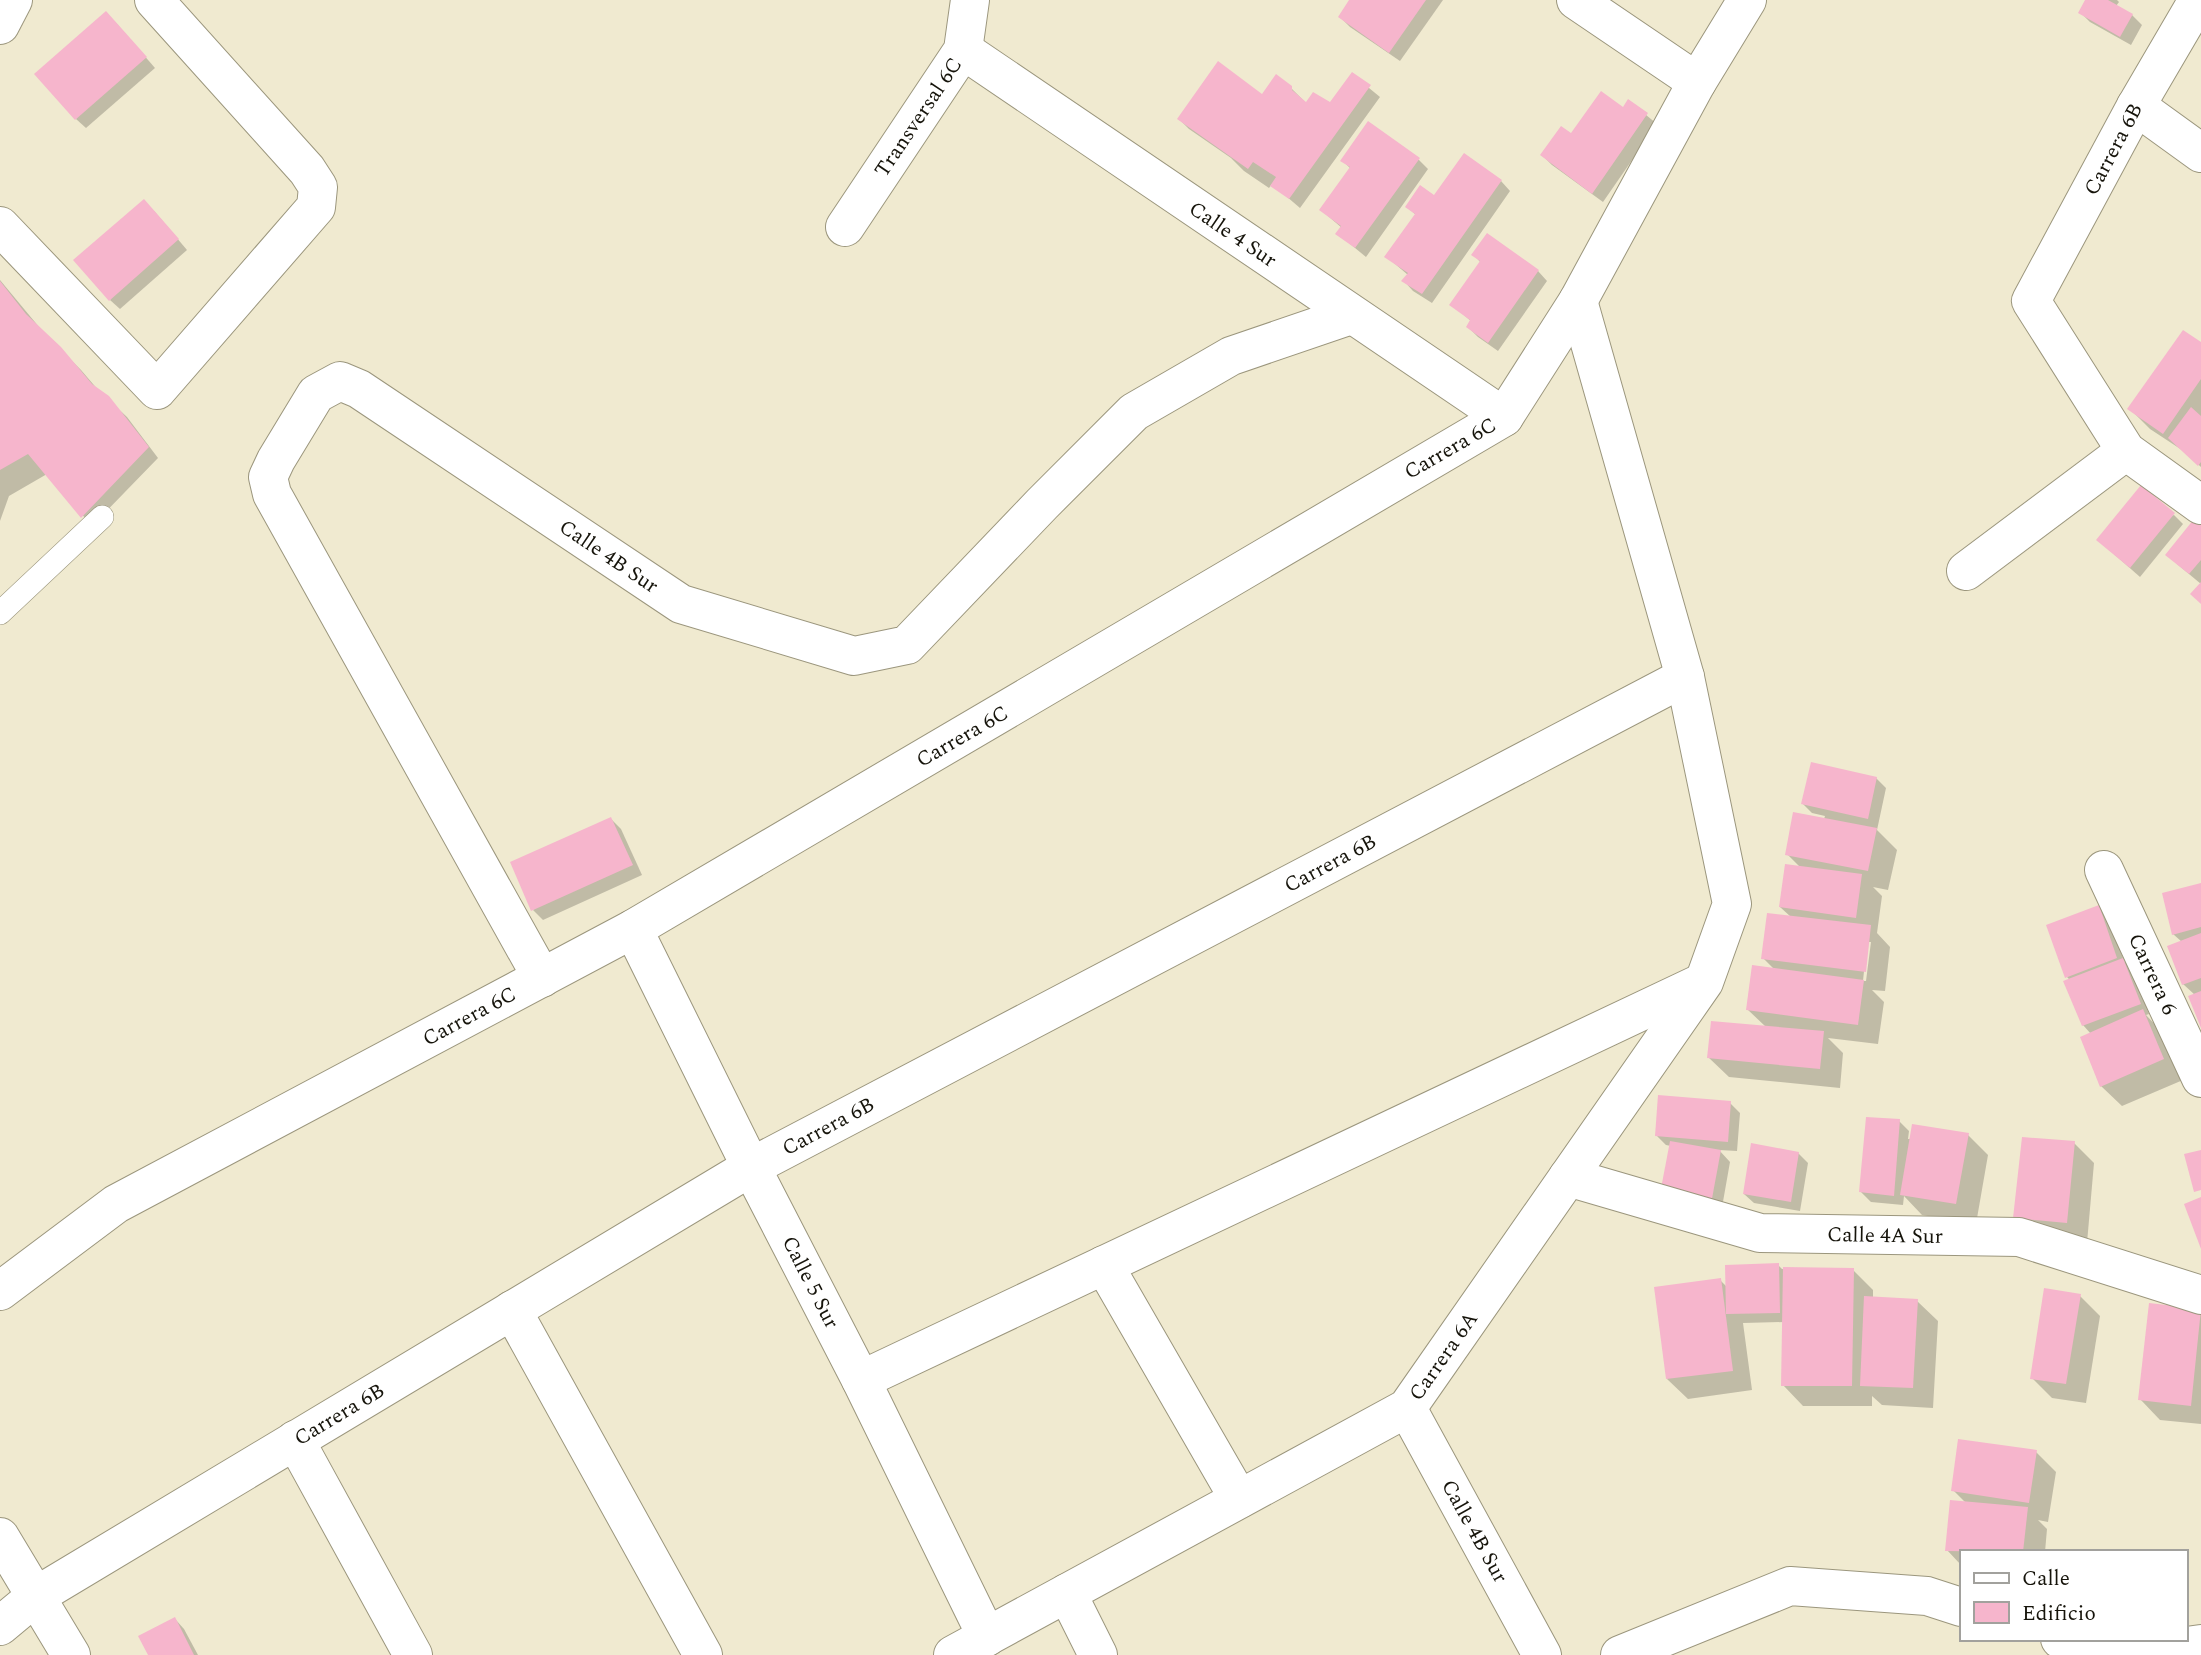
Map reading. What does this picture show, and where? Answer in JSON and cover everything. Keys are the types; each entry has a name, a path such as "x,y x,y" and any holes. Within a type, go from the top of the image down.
{"street":[{"path":"0,24 13,0"},
{"path":"0,226 157,390 316,207 317,187 307,170 154,0"},
{"name":"Transversal 6C","path":"845,227 963,50 970,0"},
{"path":"1576,0 1698,82"},
{"name":"Carrera 6C","path":"0,1291 117,1204 633,929 1504,417 1578,301 1698,82 1747,0"},
{"name":"Carrera 6B","path":"2126,451 2031,301 2136,106 2198,0"},
{"name":"Calle 4 Sur","path":"963,50 1504,417"},
{"path":"2136,106 2201,153"},
{"path":"1578,301 1685,677"},
{"name":"Calle 4B Sur","path":"542,978 272,494 268,477 316,394 340,381 359,389 681,604 853,656 907,645 1134,412 1231,356 1352,315"},
{"path":"1966,571 2126,451 2201,505"},
{"name":"Carrera 6B","path":"0,1626 36,1596 751,1167 1685,677"},
{"name":"Carrera 6A","path":"953,1655 1407,1408 1704,982 1732,904 1685,677"},
{"name":"Carrera 6","path":"2104,870 2201,1078"},
{"name":"Calle 5 Sur","path":"633,929 861,1380 987,1637"},
{"path":"861,1380 1704,982"},
{"name":"Calle 4A Sur","path":"1568,1177 1760,1233 2019,1237 2201,1295"},
{"path":"1104,1265 1238,1499"},
{"path":"512,1310 703,1655"},
{"name":"Calle 4B Sur","path":"1407,1408 1542,1655"},
{"path":"295,1440 413,1655"},
{"path":"0,1537 72,1655"},
{"path":"1620,1655 1790,1587 1927,1596 1960,1607"},
{"path":"1067,1593 1098,1655"},
{"path":"2066,1641 2109,1655"},
{"path":"2122,1655 2201,1644"}],"lane":[{"path":"0,613 103,517"}],"building":[{"path":"1349,0 1426,0 1389,53 1338,17"},
{"path":"2085,0 2108,0 2133,14 2120,37 2078,13"},
{"path":"106,11 147,57 75,120 34,74"},
{"path":"1218,61 1262,94 1276,74 1292,86 1292,90 1306,102 1313,92 1330,102 1352,72 1371,85 1289,199 1270,186 1276,177 1253,162 1248,169 1177,119"},
{"path":"1601,91 1623,107 1628,99 1648,113 1592,194 1540,155 1561,126 1571,133"},
{"path":"1368,121 1420,158 1355,248 1335,234 1341,226 1319,210 1350,167 1340,161"},
{"path":"1464,153 1502,180 1422,294 1401,281 1408,273 1384,257 1415,214 1405,207 1420,185 1434,195"},
{"path":"144,199 179,239 109,301 73,260"},
{"path":"1487,233 1539,270 1488,343 1466,327 1470,320 1449,305 1480,261 1471,255"},
{"path":"0,281 26,314 61,347 92,384 109,396 149,447 81,518 28,454 0,470"},
{"path":"2183,330 2201,342 2201,379 2163,434 2127,409"},
{"path":"2191,407 2201,416 2201,462 2198,466 2168,438"},
{"path":"2141,485 2175,513 2130,568 2096,540"},
{"path":"2194,519 2201,524 2201,560 2189,574 2165,555"},
{"path":"2201,582 2201,604 2190,594"},
{"path":"1811,762 1877,777 1868,819 1801,804"},
{"path":"1793,812 1877,828 1868,871 1785,855"},
{"path":"611,817 633,865 531,911 510,862"},
{"path":"1785,864 1862,874 1856,918 1779,907"},
{"path":"2201,883 2201,927 2172,935 2162,893"},
{"path":"2099,905 2117,958 2065,978 2046,925"},
{"path":"1767,913 1871,925 1866,972 1761,959"},
{"path":"2201,933 2201,978 2182,985 2167,946"},
{"path":"2123,958 2141,1004 2082,1026 2063,981"},
{"path":"1752,965 1864,980 1858,1025 1746,1010"},
{"path":"2201,991 2201,1028 2188,996"},
{"path":"2143,1009 2164,1059 2100,1087 2080,1037"},
{"path":"1711,1021 1824,1031 1820,1069 1707,1058"},
{"path":"1658,1095 1731,1101 1728,1142 1655,1136"},
{"path":"1866,1117 1900,1119 1894,1196 1859,1192"},
{"path":"1912,1124 1969,1133 1956,1204 1900,1195"},
{"path":"2022,1137 2075,1141 2067,1223 2013,1218"},
{"path":"1670,1141 1721,1150 1711,1204 1660,1194"},
{"path":"1751,1143 1799,1152 1791,1202 1743,1194"},
{"path":"2201,1150 2201,1190 2194,1192 2184,1154"},
{"path":"2201,1197 2201,1249 2184,1204"},
{"path":"1779,1263 1780,1313 1726,1314 1725,1265"},
{"path":"1783,1267 1854,1268 1852,1386 1781,1386"},
{"path":"1721,1278 1733,1371 1666,1379 1654,1287"},
{"path":"2044,1288 2081,1294 2066,1384 2030,1379"},
{"path":"1864,1296 1918,1299 1913,1388 1860,1386"},
{"path":"2149,1303 2201,1309 2191,1406 2138,1400"},
{"path":"1958,1439 2037,1450 2029,1503 1951,1491"},
{"path":"1950,1500 2028,1507 2023,1550 1945,1551"},
{"path":"175,1617 194,1655 148,1655 138,1636"}]}
